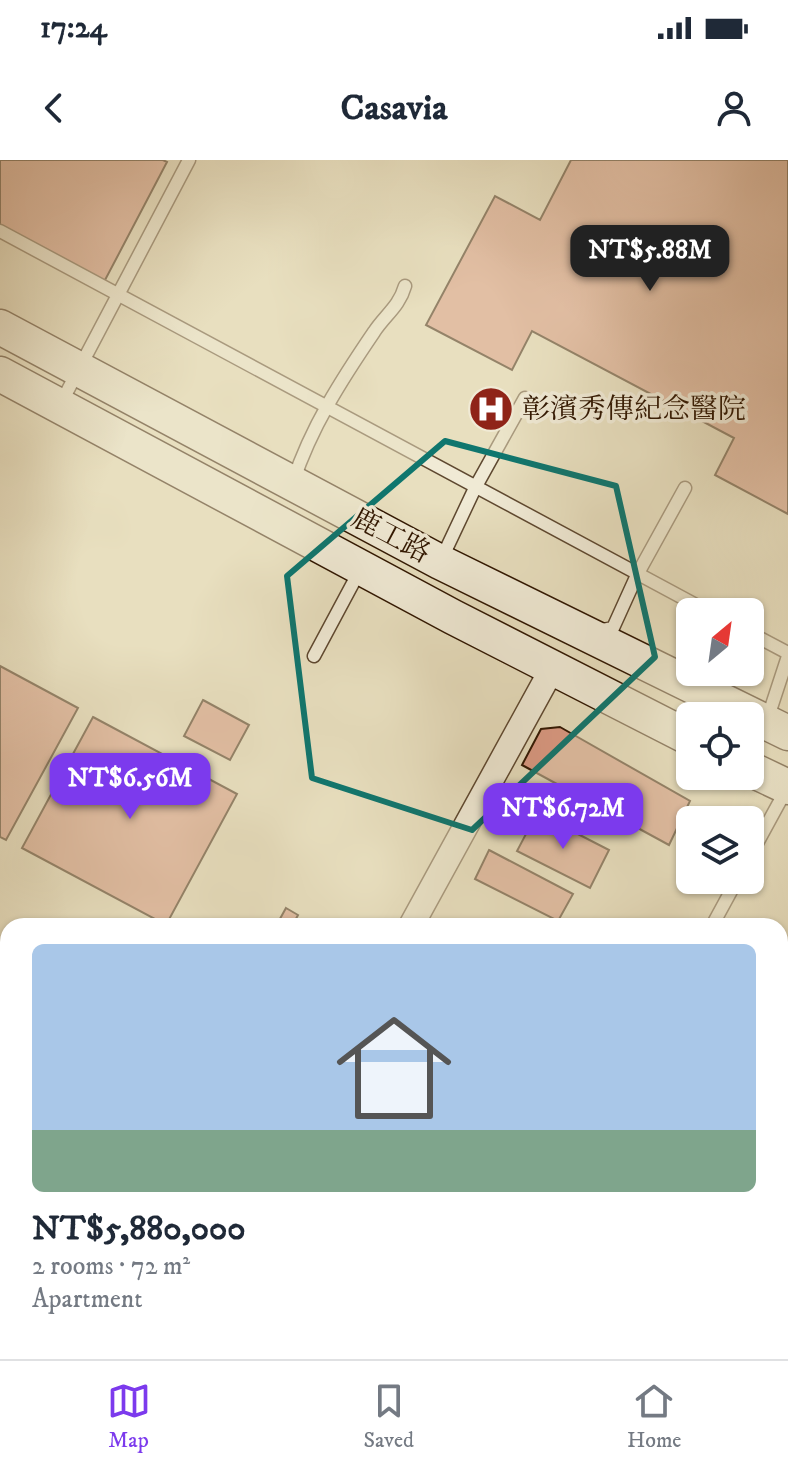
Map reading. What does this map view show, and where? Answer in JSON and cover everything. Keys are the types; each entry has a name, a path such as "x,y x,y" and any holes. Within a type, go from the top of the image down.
{"street":[{"name":"鹿工路","path":"0,327 440,562 582,635 725,702"},
{"name":"鹿工路","path":"0,374 552,669 676,731"},
{"path":"415,918 552,669"},
{"name":"鹿工路","path":"764,721 788,733"},
{"path":"764,776 788,787"}],"lane":[{"path":"59,406 189,160"},
{"path":"0,231 682,598"},
{"path":"292,485 325,407 374,331 401,302 405,286"},
{"path":"440,562 475,488 525,398"},
{"path":"582,635 613,628 637,575 685,488"},
{"path":"314,656 362,567"},
{"path":"764,641 788,654 770,711 764,713"},
{"path":"764,831 788,787"},
{"path":"716,918 729,894"}],"highlighted area":[{"path":"445,441 616,486 655,657 472,830 312,778 287,576"}],"building":[{"path":"0,160 167,162 104,282 0,228"},
{"name":"彰濱秀傳紀念醫院","path":"571,160 788,160 788,514 715,475 734,438 532,331 512,370 426,325 495,196 540,220"},
{"path":"0,666 78,708 6,840 0,837"},
{"path":"203,700 249,725 230,760 184,736"},
{"path":"93,717 237,794 170,918 153,918 22,848"},
{"path":"560,727 690,801 688,806 676,806 676,830 669,845 522,765 541,729"},
{"path":"537,813 609,850 590,888 517,851"},
{"path":"489,850 573,894 560,918 552,918 475,879"},
{"path":"286,908 298,915 296,918 280,918"}],"place":[{"name":"彰濱秀傳紀念醫院","path":"491,409"}]}
